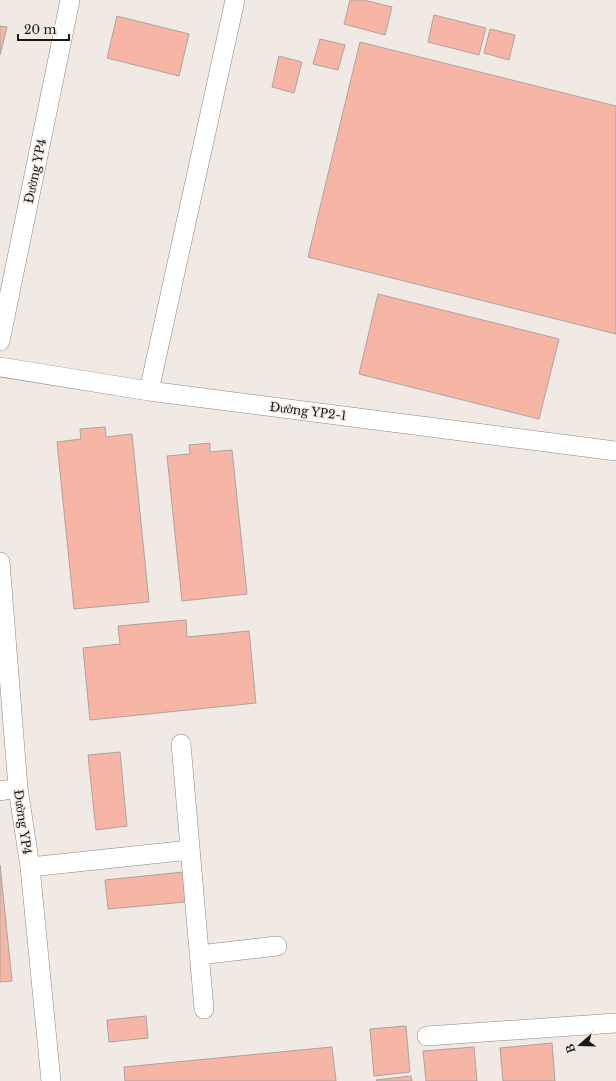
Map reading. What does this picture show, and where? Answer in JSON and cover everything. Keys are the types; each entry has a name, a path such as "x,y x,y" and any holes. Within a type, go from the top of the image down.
{"street":[{"name":"Đường YP4","path":"0,341 70,0"},
{"path":"149,391 235,0"},
{"name":"Đường YP2-1","path":"0,367 149,391 616,452"},
{"name":"Đường YP4","path":"0,562 9,790 30,867 51,1081"},
{"path":"181,744 204,1009"},
{"path":"30,867 190,850"},
{"path":"199,955 277,946"},
{"path":"427,1036 616,1023"}],"building":[{"path":"350,0 364,0 392,7 385,35 344,24"},
{"path":"434,15 486,28 479,55 428,42"},
{"path":"117,16 189,34 179,76 107,58"},
{"path":"0,26 7,27 0,55"},
{"path":"490,29 515,35 509,60 484,53"},
{"path":"320,39 345,45 338,70 313,64"},
{"path":"360,42 616,106 616,334 308,257"},
{"path":"279,56 302,62 294,93 272,87"},
{"path":"378,294 559,339 539,419 359,374"},
{"path":"105,427 106,437 132,434 149,602 74,609 57,442 81,439 80,429"},
{"path":"210,443 210,452 232,450 247,594 182,601 167,456 190,454 189,445"},
{"path":"186,620 187,637 249,631 256,703 90,720 83,648 120,644 118,626"},
{"path":"120,752 127,826 96,830 88,755"},
{"path":"0,865 12,981 0,982"},
{"path":"183,872 186,902 108,909 105,880"},
{"path":"146,1016 148,1038 109,1042 107,1020"},
{"path":"406,1026 410,1072 374,1076 370,1029"},
{"path":"552,1043 555,1081 503,1081 500,1048"},
{"path":"332,1047 336,1081 125,1081 124,1067"},
{"path":"474,1047 477,1081 426,1081 423,1051"},
{"path":"411,1076 412,1081 376,1080"}]}
